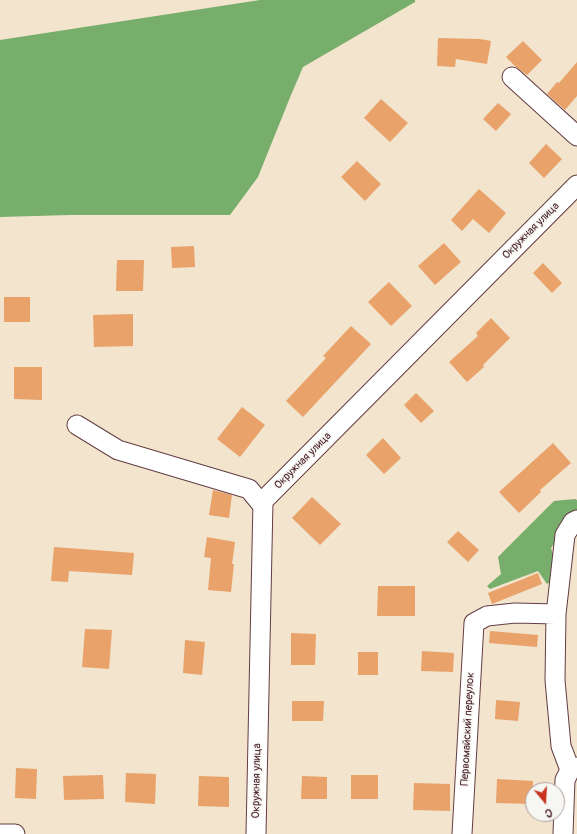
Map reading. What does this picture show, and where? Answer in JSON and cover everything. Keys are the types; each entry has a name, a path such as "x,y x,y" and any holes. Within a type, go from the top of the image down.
{"street":[{"path":"512,77 577,136"},
{"name":"Окружная улица","path":"256,834 263,501 577,185"},
{"path":"77,425 118,450 249,489 263,506"},
{"path":"563,834 565,780 574,769 561,746 555,680 556,614 565,535 573,522 577,520"},
{"name":"Первомайский переулок","path":"462,834 474,623 487,616 515,613 556,614"},
{"path":"0,834 15,834"}],"green space":[{"path":"260,0 415,0 415,2 303,67 258,177 230,215 70,215 0,217 0,40"},
{"path":"577,500 577,527 567,525 551,548 560,576 547,584 538,571 490,589 487,586 501,574 498,557 554,501"}],"building":[{"path":"438,38 480,39 491,41 487,64 456,59 455,67 437,66"},
{"path":"523,41 542,60 527,75 506,57"},
{"path":"577,62 577,96 565,110 547,94 557,82 559,83"},
{"path":"381,99 408,123 390,142 364,118"},
{"path":"498,103 511,114 496,131 483,119"},
{"path":"546,144 562,159 544,178 529,163"},
{"path":"357,161 381,184 365,201 341,177"},
{"path":"479,189 506,213 489,233 473,219 462,231 451,220"},
{"path":"444,243 461,262 435,285 418,266"},
{"path":"194,246 195,267 172,268 171,247"},
{"path":"117,260 144,260 143,291 116,291"},
{"path":"543,263 562,283 552,293 533,273"},
{"path":"389,282 412,306 391,326 368,302"},
{"path":"4,297 30,297 30,322 4,322"},
{"path":"133,314 133,346 94,347 93,315"},
{"path":"491,318 510,338 483,365 484,367 467,382 449,362 478,336 476,333"},
{"path":"351,326 371,344 303,417 286,401 326,358 323,356"},
{"path":"14,367 42,367 42,400 14,399"},
{"path":"416,393 434,411 421,423 404,405"},
{"path":"242,407 265,425 240,457 217,439"},
{"path":"383,438 401,458 384,474 366,455"},
{"path":"553,443 571,463 540,490 541,492 519,513 499,492"},
{"path":"213,490 232,495 229,518 209,515"},
{"path":"312,497 341,524 320,545 292,518"},
{"path":"458,531 479,550 468,562 447,542"},
{"path":"207,537 235,542 232,564 234,564 231,592 208,590 211,558 204,557"},
{"path":"54,547 134,553 132,575 69,571 68,582 51,581"},
{"path":"538,573 542,584 492,604 488,593"},
{"path":"378,586 415,586 415,616 377,616"},
{"path":"85,629 112,630 109,669 82,667"},
{"path":"490,631 538,635 537,647 489,643"},
{"path":"291,633 316,634 315,665 291,665"},
{"path":"185,640 205,642 202,675 183,673"},
{"path":"422,651 454,653 453,672 421,671"},
{"path":"358,652 378,652 378,675 358,675"},
{"path":"496,700 520,702 518,721 495,719"},
{"path":"292,701 324,701 323,721 292,721"},
{"path":"16,768 37,769 36,799 15,798"},
{"path":"126,773 156,774 155,804 125,802"},
{"path":"103,775 104,799 64,800 63,776"},
{"path":"351,775 378,775 378,799 351,799"},
{"path":"199,776 229,777 229,807 198,806"},
{"path":"302,776 327,777 327,799 301,799"},
{"path":"497,779 533,781 525,782 525,804 496,803"},
{"path":"414,783 450,784 450,811 413,810"}]}
